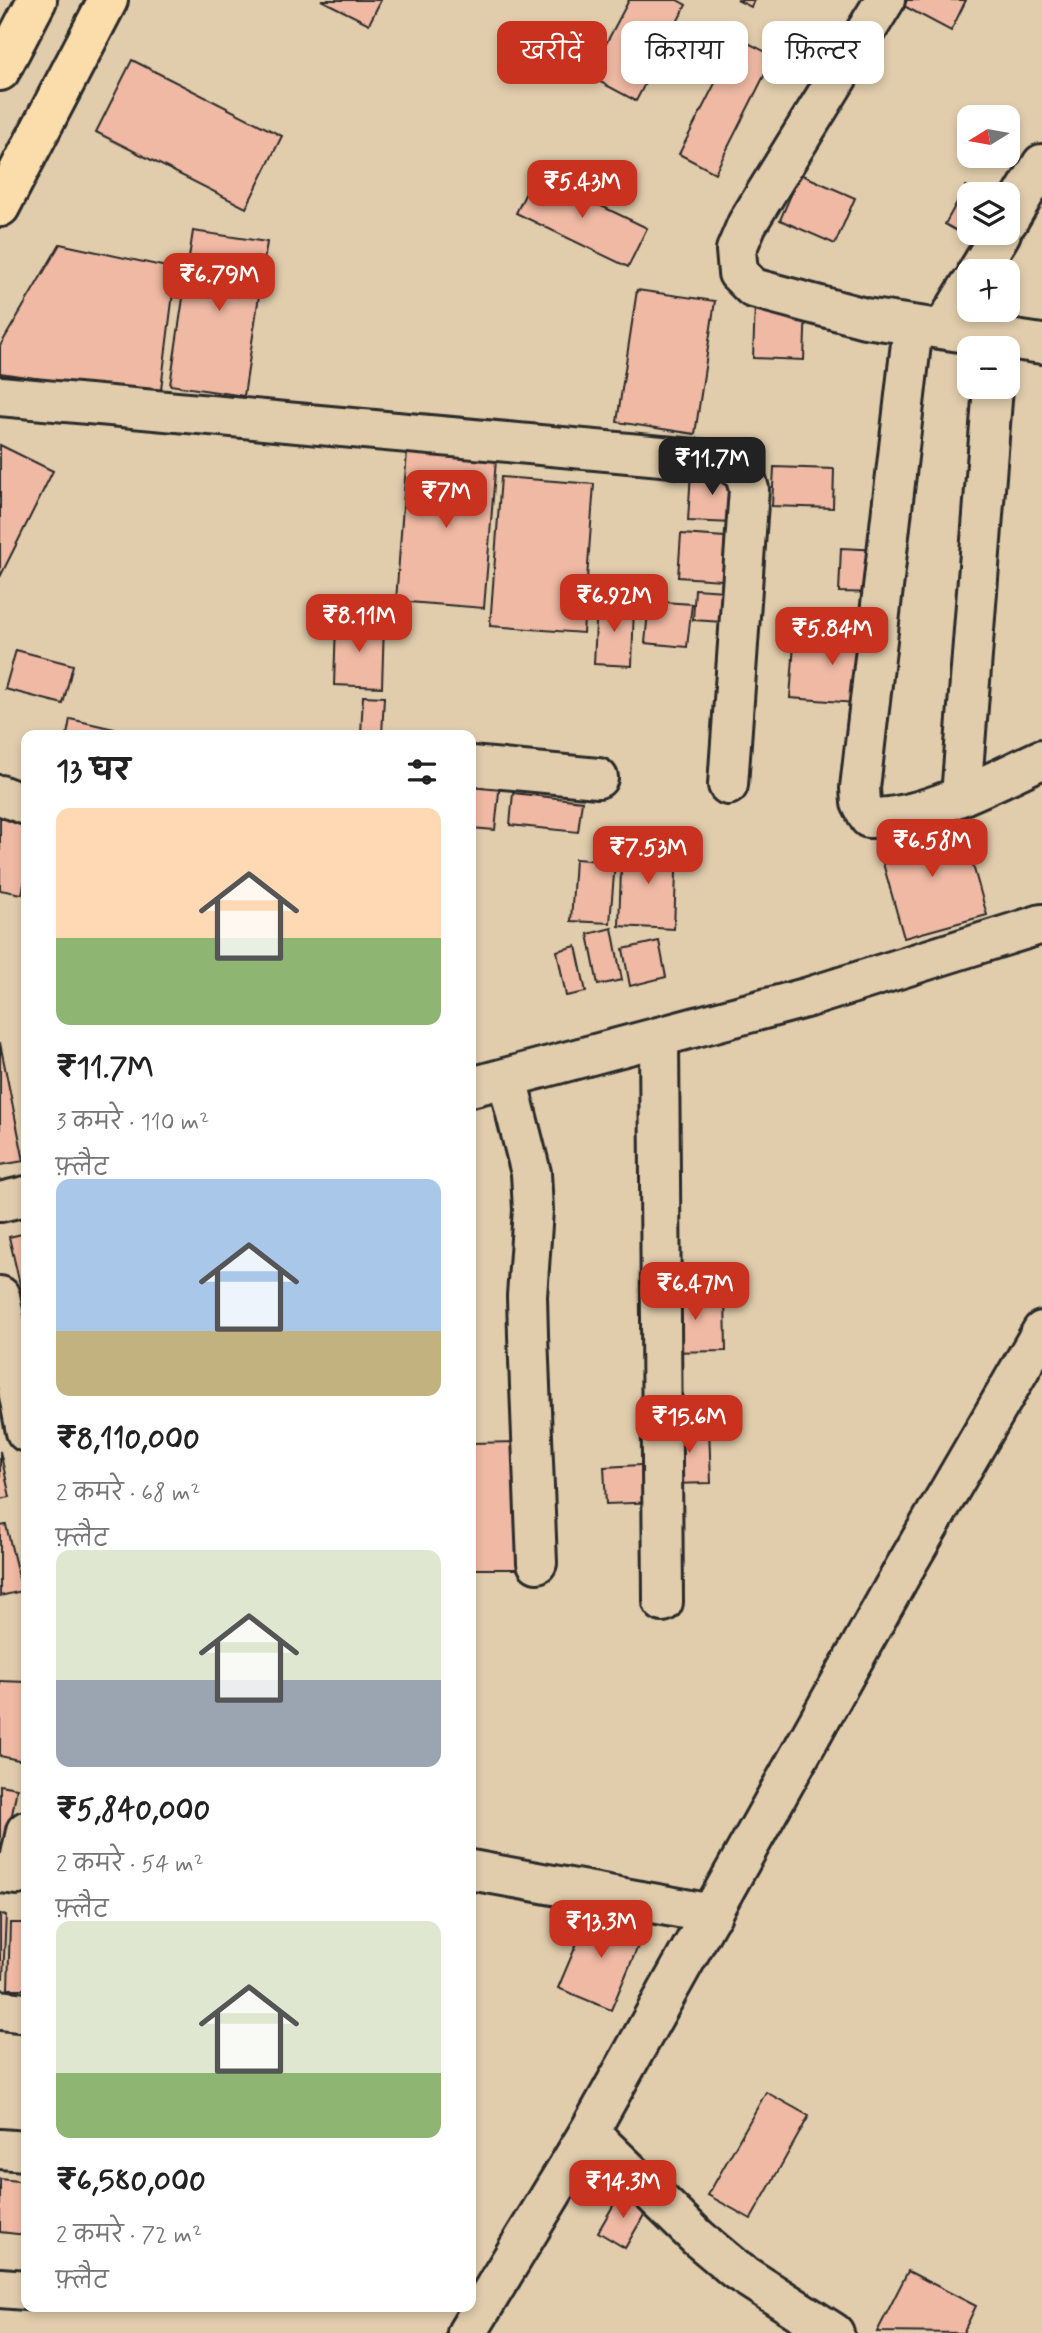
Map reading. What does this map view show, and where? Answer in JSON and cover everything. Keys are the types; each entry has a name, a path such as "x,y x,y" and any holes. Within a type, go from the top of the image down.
{"highway":[{"path":"0,71 37,0"},
{"path":"0,207 108,0"}],"street":[{"path":"886,0 747,224 736,250 738,273 754,288 865,318 964,336"},
{"path":"1020,201 1042,164"},
{"path":"957,298 928,328 860,788 861,803 869,818 885,818 961,796 1042,759"},
{"path":"1020,344 1042,344"},
{"path":"0,397 728,462 744,472 749,489 728,785"},
{"path":"961,796 992,399"},
{"path":"476,766 598,778"},
{"path":"0,795 21,803"},
{"path":"476,1086 809,997 1042,924"},
{"path":"659,1037 663,1602"},
{"path":"507,1078 531,1173 533,1209 527,1296 537,1563"},
{"path":"0,1202 21,1197"},
{"path":"0,1296 21,1406"},
{"path":"467,2333 589,2132 904,1569 1042,1331"},
{"path":"0,1873 18,1875 21,1858"},
{"path":"476,1871 712,1914"},
{"path":"0,2010 21,2012"},
{"path":"589,2132 698,2238 736,2270 834,2333"},
{"path":"0,2149 21,2151"},
{"path":"0,2288 21,2290"}],"building":[{"path":"321,0 381,0 369,24"},
{"path":"629,0 677,0 686,5 678,21 621,21 621,84 645,84 636,101 604,84 607,84 607,42"},
{"path":"737,0 754,0 751,7"},
{"path":"907,0 966,0 951,31 904,6"},
{"path":"748,43 762,50 762,80 715,173 679,154 715,84 748,84"},
{"path":"132,60 282,136 246,208 96,132"},
{"path":"535,174 647,228 628,267 516,213"},
{"path":"800,174 855,198 835,244 780,220"},
{"path":"957,202 957,231 945,224"},
{"path":"193,231 267,242 244,396 170,385"},
{"path":"60,244 176,269 160,397 0,373 0,346"},
{"path":"637,290 715,301 695,434 617,422"},
{"path":"755,303 806,304 804,360 753,358"},
{"path":"0,445 53,471 0,577"},
{"path":"407,452 496,460 484,608 396,601"},
{"path":"774,467 834,469 833,508 772,506"},
{"path":"691,471 736,474 733,523 688,521"},
{"path":"501,477 594,484 583,633 490,626"},
{"path":"681,534 725,537 722,580 678,577"},
{"path":"841,548 881,550 880,593 839,592"},
{"path":"695,589 740,592 738,623 693,620"},
{"path":"649,601 692,604 687,647 645,643"},
{"path":"597,602 634,603 632,666 594,664"},
{"path":"336,622 384,624 382,687 334,685"},
{"path":"795,630 874,636 869,704 790,698"},
{"path":"16,650 73,665 63,704 5,689"},
{"path":"363,696 384,697 382,730 361,730"},
{"path":"70,719 119,730 68,730"},
{"path":"476,780 500,782 495,830 476,828"},
{"path":"513,793 582,801 578,832 510,825"},
{"path":"0,808 21,817 21,894 0,890"},
{"path":"960,819 987,915 904,938 877,842"},
{"path":"622,842 677,845 674,929 619,926"},
{"path":"575,859 615,862 610,923 571,921"},
{"path":"612,928 622,980 598,985 588,934"},
{"path":"659,941 666,977 630,986 623,949"},
{"path":"576,946 586,992 566,996 557,951"},
{"path":"0,1043 21,1146 21,1162 0,1165"},
{"path":"21,1234 21,1289 9,1237"},
{"path":"725,1292 726,1351 664,1352 664,1293"},
{"path":"667,1427 709,1427 711,1483 668,1484"},
{"path":"517,1442 518,1569 476,1569 476,1443"},
{"path":"0,1451 10,1497 0,1499"},
{"path":"659,1464 660,1502 606,1504 604,1467"},
{"path":"6,1525 21,1591 0,1596 0,1526"},
{"path":"0,1681 21,1682 21,1761 0,1756"},
{"path":"0,1785 17,1788 6,1847 0,1846"},
{"path":"591,1910 644,1932 611,2010 558,1988"},
{"path":"0,1914 6,1915 3,1978 0,1978"},
{"path":"10,1923 21,1923 21,1989 8,1989"},
{"path":"766,2092 809,2116 751,2219 708,2195"},
{"path":"0,2179 21,2181 21,2234 0,2232"},
{"path":"621,2192 648,2208 625,2248 598,2232"},
{"path":"908,2271 976,2306 963,2333 877,2332"}]}
